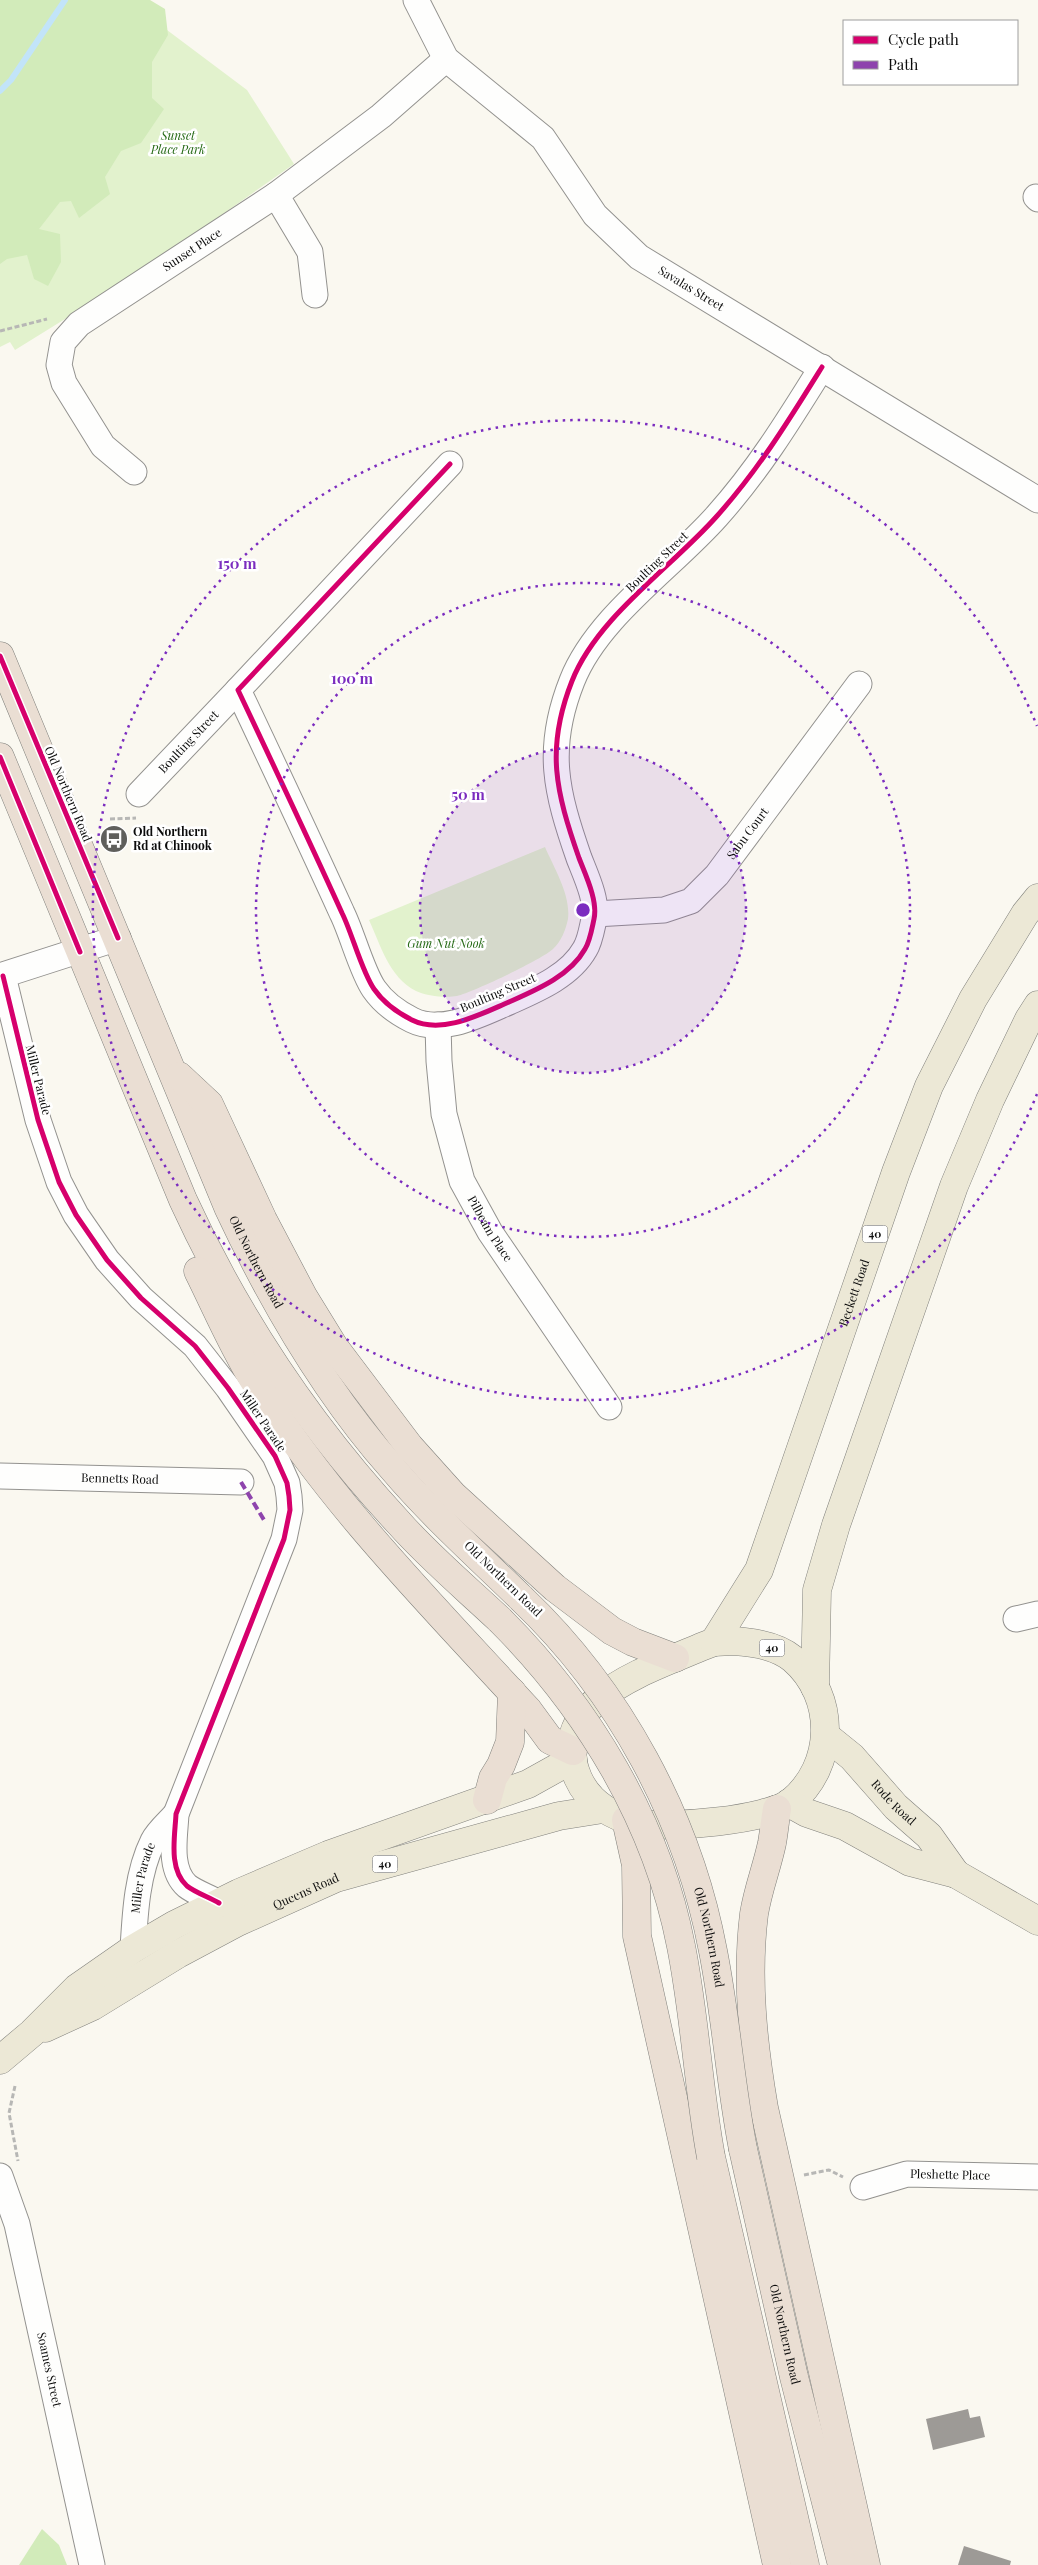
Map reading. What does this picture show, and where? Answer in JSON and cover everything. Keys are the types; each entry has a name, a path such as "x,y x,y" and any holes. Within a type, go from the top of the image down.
{"highway":[{"name":"Old Northern Road","path":"0,656 173,1070 228,1207 252,1258 315,1367 392,1469 521,1598 550,1624 613,1707 669,1806 703,1901 722,2001 734,2104 743,2149 794,2377 842,2565"},
{"path":"0,757 183,1200 207,1253 288,1386 366,1486 399,1524 535,1655 567,1694 588,1724 636,1810 657,1861 672,1908 681,1946 690,1996 702,2108 711,2156 805,2565"},
{"path":"173,1070 209,1104 263,1220 303,1296 341,1356 409,1446 453,1495 555,1588 612,1631 633,1642 675,1658"},
{"path":"183,1200 188,1250 252,1377 281,1422 327,1485 375,1544 512,1692 550,1740 573,1755"},
{"path":"487,1800 493,1778 501,1766 510,1742 512,1692"},
{"path":"783,1806 758,1894 752,1941 752,2027 756,2066 866,2565"},
{"path":"615,1814 636,1865 637,1936 777,2565"}],"main road":[{"name":"Beckett Road","path":"714,1642 724,1623 749,1587 761,1564 893,1181 929,1086 973,999 1025,914 1038,898"},
{"name":"40","path":"816,1687 793,1659 780,1651 748,1642 714,1642 675,1658 598,1697 580,1718 574,1733 573,1755 581,1784 586,1793 615,1814 646,1824 696,1823 725,1820 783,1806 803,1790 818,1766 826,1736 825,1723 816,1687 817,1590 836,1526 954,1186 990,1100 1029,1019 1038,1005"},
{"name":"Rode Road","path":"826,1736 852,1757 896,1807 929,1836 956,1874"},
{"name":"Queens Road","path":"0,2060 32,2033 77,1988 133,1949 219,1903 328,1854 487,1800 528,1784 573,1755"},
{"name":"Rode Road","path":"783,1806 845,1826 910,1862 956,1874 1038,1921"},
{"name":"Queens Road","path":"32,2033 93,2006 178,1954 238,1922 336,1878 552,1818 615,1814"}],"street":[{"name":"Savalas Street","path":"416,0 446,59 543,138 595,215 639,257 692,292 822,366 1036,494"},
{"name":"Sunset Place","path":"134,472 103,446 70,395 59,365 63,342 79,324 276,195 381,116 446,59"},
{"path":"276,195 310,252 315,295"},
{"name":"Boulting Street","path":"238,690 349,927 372,987 392,1008 415,1022 438,1025 471,1019 519,998 564,974 586,949 595,914 588,882 565,818 554,761 559,715 573,677 594,642 632,599 715,519 758,469 822,366"},
{"name":"Boulting Street","path":"139,794 450,464"},
{"name":"Sabu Court","path":"595,914 650,912 691,901 717,874 858,684"},
{"path":"1,976 80,952 118,938"},
{"name":"Miller Parade","path":"1,976 45,1147 59,1182 76,1215 123,1279 195,1346 275,1456 288,1483 290,1510 284,1539 176,1814 174,1857 182,1880 188,1887 219,1903"},
{"name":"Pilbeam Place","path":"438,1025 444,1114 462,1180 490,1232 609,1407"},
{"name":"Bennetts Road","path":"0,1476 241,1482"},
{"name":"Miller Parade","path":"133,1949 136,1914 145,1865 154,1840 176,1814"},
{"name":"Soames Street","path":"10,2171 17,2224 92,2565"},
{"name":"Pleshette Place","path":"863,2187 907,2174 1038,2177"}],"path":[{"path":"0,331 47,319"},
{"path":"10,2171 10,2113 16,2086"},
{"path":"800,2176 829,2170 863,2187"}],"green space":[{"path":"0,0 150,0 165,9 168,35 152,62 152,98 164,109 141,143 121,151 105,177 110,194 79,218 71,201 60,202 39,229 60,234 61,262 48,286 34,279 27,255 7,259 0,264"},
{"name":"Sunset Place Park","path":"167,30 247,90 294,164 136,275 15,350 10,342 0,347 0,215"},
{"name":"Gum Nut Nook","path":"545,847 561,882 568,910 568,919 564,931 553,949 507,975 457,996 447,997 420,993 399,978 387,960 369,920"},
{"path":"42,2529 59,2545 67,2565 19,2565"}],"building":[{"path":"968,2409 970,2418 980,2416 985,2437 933,2450 926,2419"},
{"path":"964,2546 1011,2561 1010,2565 958,2565"}],"waterway":[{"path":"0,91 11,80 65,0"}],"marked path":[{"path":"241,1482 264,1520"}],"cycle path":[{"path":"450,464 238,690 346,921 361,963 374,989 391,1007 401,1014 424,1024 436,1025 474,1017 541,987 571,967 585,949 590,938 594,919 594,904 591,888 564,812 557,770 558,728 572,681 599,635 617,614 699,535 732,498 773,444 822,367"},
{"path":"0,656 118,938"},
{"path":"0,757 80,952"},
{"path":"3,976 38,1120 59,1182 76,1215 107,1260 141,1298 195,1346 228,1388 275,1456 287,1483 290,1510 284,1539 176,1814 174,1852 177,1871 187,1886 219,1903"}],"place":[{"name":"Old Northern Rd at Chinook","path":"114,839"}]}
